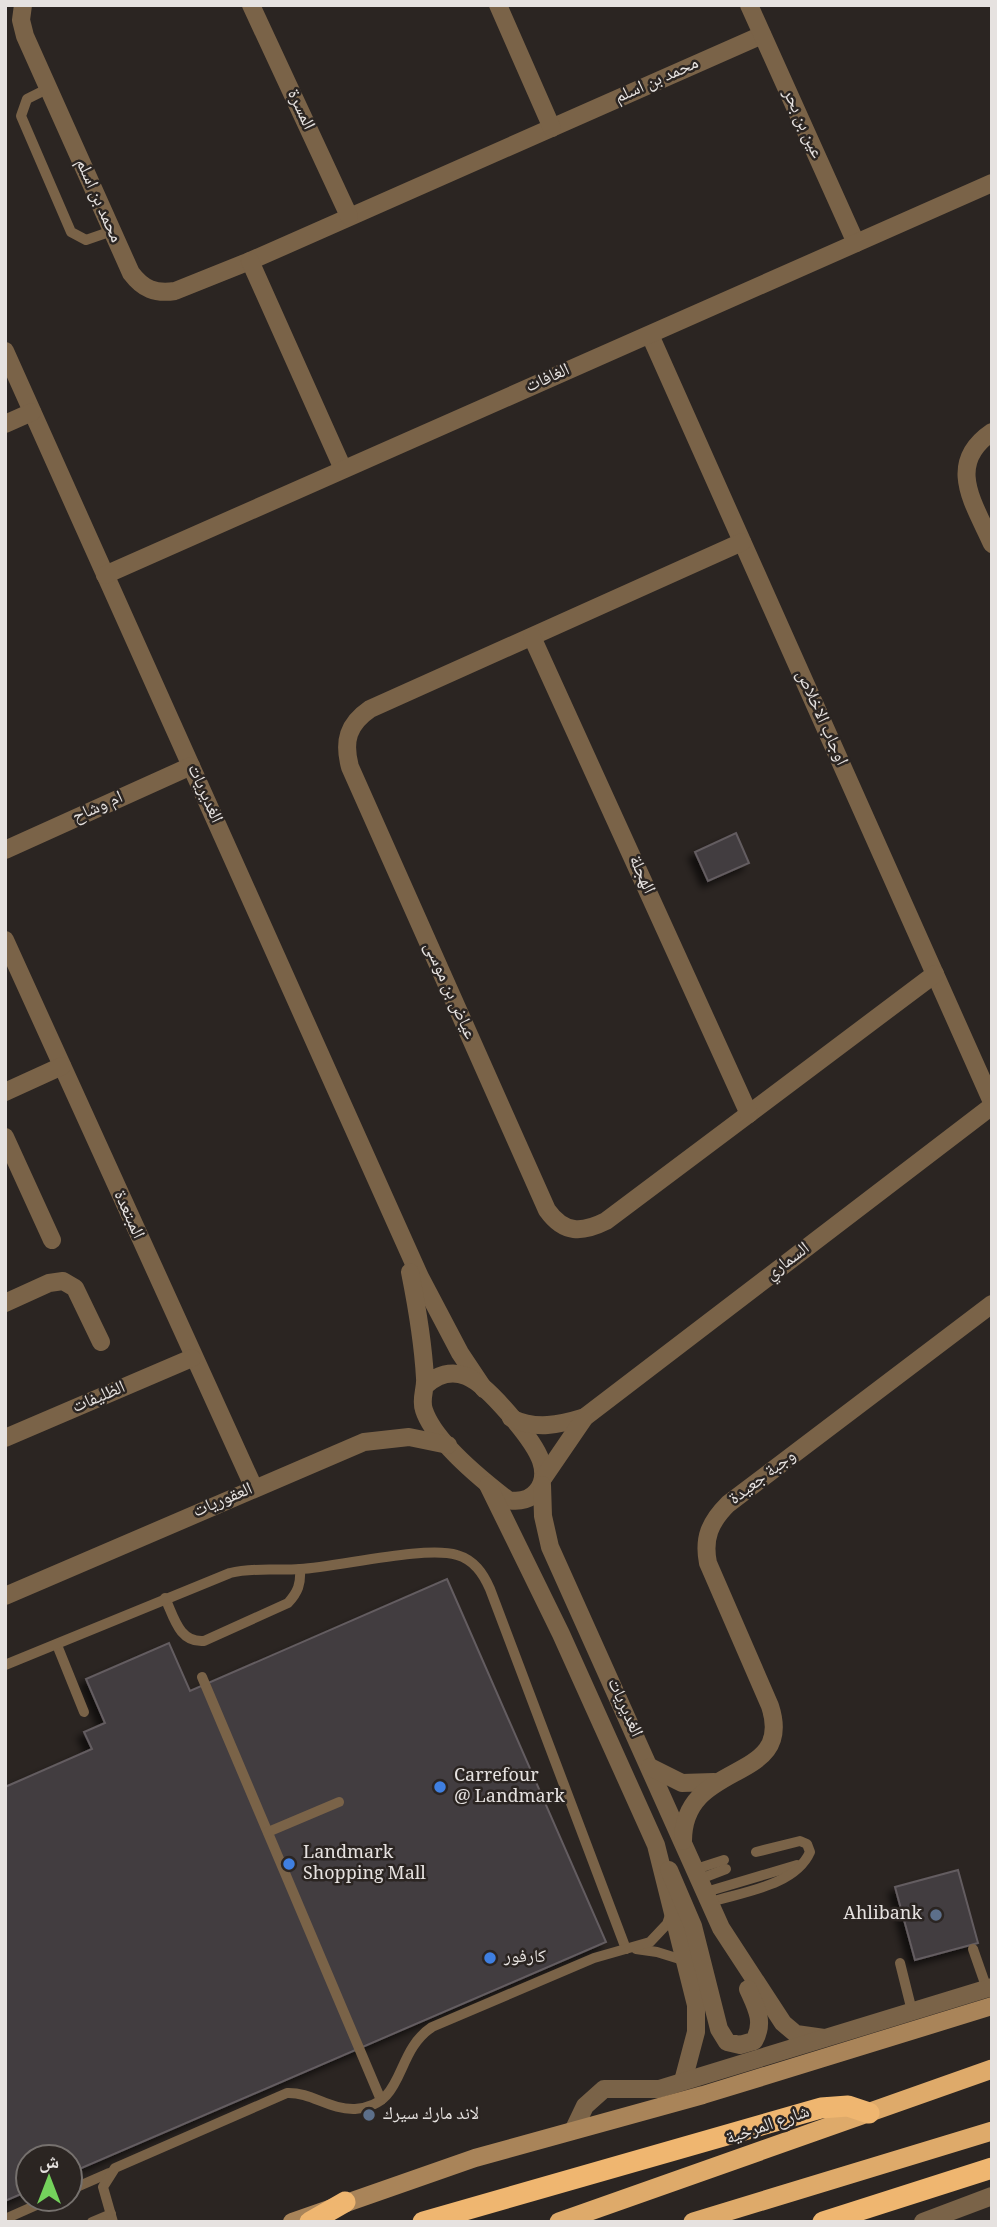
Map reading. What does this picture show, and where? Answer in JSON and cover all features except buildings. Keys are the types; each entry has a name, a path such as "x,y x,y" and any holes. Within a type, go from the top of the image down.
{"highway":[{"name":"شارع المرخية","path":"559,2222 992,2069"},
{"path":"423,2222 821,2108 848,2106 869,2113"},
{"path":"693,2222 992,2131"},
{"path":"823,2222 992,2168"},
{"path":"310,2222 345,2202"}],"main road":[{"path":"292,2222 345,2202 574,2129 704,2095 990,1994"}],"street":[{"name":"محمد بن اسلم","path":"23,5 21,20 25,36 112,231 139,283 162,293 175,291 250,261 762,35"},
{"name":"المسرة","path":"251,5 349,216"},
{"path":"498,5 552,128"},
{"name":"عين بن بحر","path":"748,5 856,243"},
{"name":"الغافات","path":"105,575 992,183"},
{"path":"250,261 343,469"},
{"name":"اوجاب الاخلاص","path":"650,334 992,1104"},
{"name":"الغديريات","path":"5,351 439,1316 484,1389 536,1449 543,1481 543,1516 551,1547 758,2012 760,2030 754,2041 740,2045 727,2042 719,2029 693,1926 566,1645 488,1485 448,1445 423,1409 426,1385 420,1326 403,1238"},
{"path":"5,412 30,407"},
{"path":"5,424 30,407"},
{"path":"992,432 977,442 967,457 965,476 992,544"},
{"name":"عياض بن موسى","path":"742,542 370,709 355,719 348,733 346,752 407,897 547,1210 556,1222 571,1230 586,1231 606,1221 935,974"},
{"name":"الهجلة","path":"532,637 749,1114"},
{"name":"ام وشاح","path":"5,850 191,766"},
{"name":"المبتعدة","path":"5,940 192,1358 254,1488"},
{"path":"5,1092 62,1066"},
{"name":"السماري","path":"543,1481 585,1417 992,1104"},
{"path":"5,1136 52,1240"},
{"path":"5,1303 49,1283 63,1281 75,1288 100,1342"},
{"name":"وجبة جعيدة","path":"684,1841 685,1821 694,1802 718,1781 762,1757 769,1749 776,1729 770,1706 708,1563 705,1550 710,1525 728,1504 992,1304"},
{"name":"الظليفات","path":"5,1438 192,1358"},
{"path":"426,1385 435,1377 455,1374 467,1377 484,1389"},
{"name":"السماري","path":"510,1417 524,1424 552,1426 585,1417"},
{"name":"العقوريات","path":"5,1596 364,1442 409,1437 448,1445"},
{"path":"488,1485 508,1500 517,1502 527,1500 543,1481"},
{"name":"وجبة جعيدة","path":"650,1767 682,1783 718,1781"},
{"name":"الغديريات","path":"656,1845 696,2005 696,2032 683,2081"},
{"name":"الغديريات","path":"721,1928 783,2023 796,2034 811,2039 824,2038"},
{"path":"574,2129 593,2096 604,2089 616,2087 643,2091 912,2011 990,1994"},
{"path":"923,2222 992,2196"}],"lane":[{"path":"49,88 27,99 21,116 65,220 71,232 80,240 112,231"},
{"path":"5,1665 165,1598 243,1570 300,1569 442,1552 467,1559 477,1567 490,1589 626,1949"},
{"path":"165,1598 181,1633 195,1641 204,1641 288,1604 301,1582 300,1569"},
{"path":"57,1645 84,1712"},
{"path":"202,1677 381,2100"},
{"path":"268,1832 339,1802"},
{"path":"703,1885 782,1879 803,1863 810,1852 807,1844 800,1841 757,1852"},
{"path":"703,1885 725,1865"},
{"path":"84,2184 121,2165 287,2093 302,2094 340,2108 355,2109 381,2100 391,2091 412,2043 432,2027 594,1958 650,1942 660,1934 671,1912"},
{"path":"626,1949 657,1952 686,1961"},
{"path":"973,1949 990,1994"},
{"path":"900,1963 912,2011"},
{"path":"92,2222 112,2218 103,2187 109,2173"}],"place":[{"name":"Carrefour @ Landmark","path":"440,1787"},
{"name":"Landmark Shopping Mall","path":"289,1864"},
{"name":"Ahlibank","path":"936,1915"},
{"name":"كارفور","path":"490,1958"},
{"name":"لاند مارك سيرك","path":"369,2115"}]}
